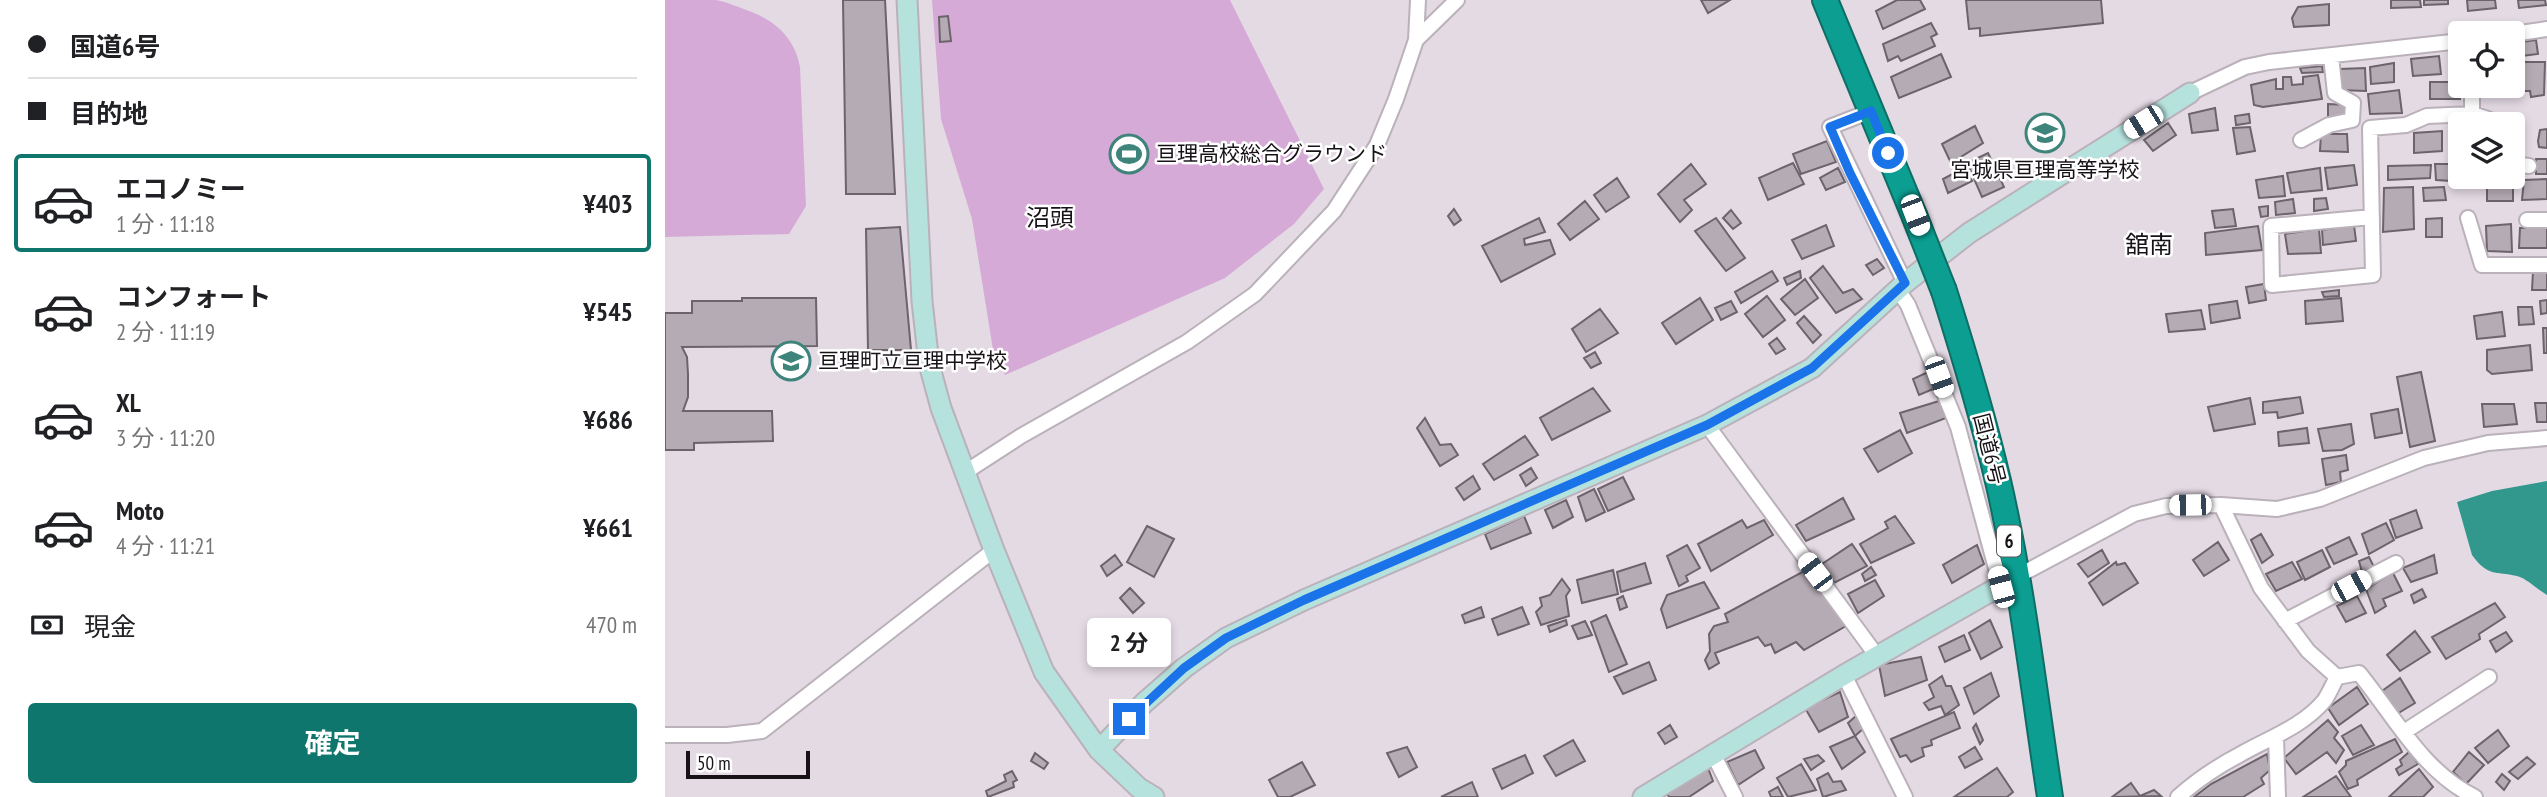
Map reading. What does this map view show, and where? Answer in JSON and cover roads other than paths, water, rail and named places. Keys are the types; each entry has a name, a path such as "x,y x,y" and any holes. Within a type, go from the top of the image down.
{"highway":[{"name":"国道6号","path":"1825,0 1915,215 1944,291 1969,369 1995,470 2008,582 2050,797"}],"street":[{"path":"907,0 922,300 929,364 941,408 994,550 1044,672 1099,750 1139,788 1154,797"},
{"path":"964,473 1021,436 1187,342 1255,294 1334,211 1377,145 1416,40 1418,0"},
{"path":"1416,40 1457,0"},
{"path":"2525,32 2547,29"},
{"path":"1099,750 1144,703 1184,668 1226,638 1304,600 1707,425 1812,368 1901,286 1969,233 2190,93 2245,67 2269,62 2448,42"},
{"path":"2301,140 2329,125 2352,120 2353,103 2335,93 2331,56"},
{"path":"1871,111 1830,127 1901,286 1958,427 2008,582"},
{"path":"2372,217 2271,226 2272,285 2373,275 2372,217 2370,128 2406,125 2427,116 2448,115"},
{"path":"2525,166 2529,166"},
{"path":"2468,218 2482,265 2547,265"},
{"path":"2527,219 2547,220"},
{"path":"1707,425 1878,656"},
{"path":"1643,797 1845,675 2134,514 2166,506 2221,505 2277,509 2320,499 2424,458 2489,443 2547,438"},
{"path":"2221,505 2261,588 2308,651 2337,677"},
{"path":"665,735 726,735 762,731 994,550"},
{"path":"2284,621 2396,563"},
{"path":"2178,797 2196,780 2242,753 2277,737 2323,701 2337,677 2360,673 2404,732 2441,775 2458,789 2475,797"},
{"path":"1845,675 1905,797"},
{"path":"2404,732 2489,677"},
{"path":"2277,737 2278,797"},
{"path":"1713,754 1735,797"}],"place":[{"name":"宮城県亘理高等学校","path":"2045,133"},
{"name":"亘理高校総合グラウンド","path":"1129,154"},
{"name":"亘理町立亘理中学校","path":"791,361"}],"district":[{"name":"沼頭","path":"1050,218"},
{"name":"舘南","path":"2149,245"}]}
